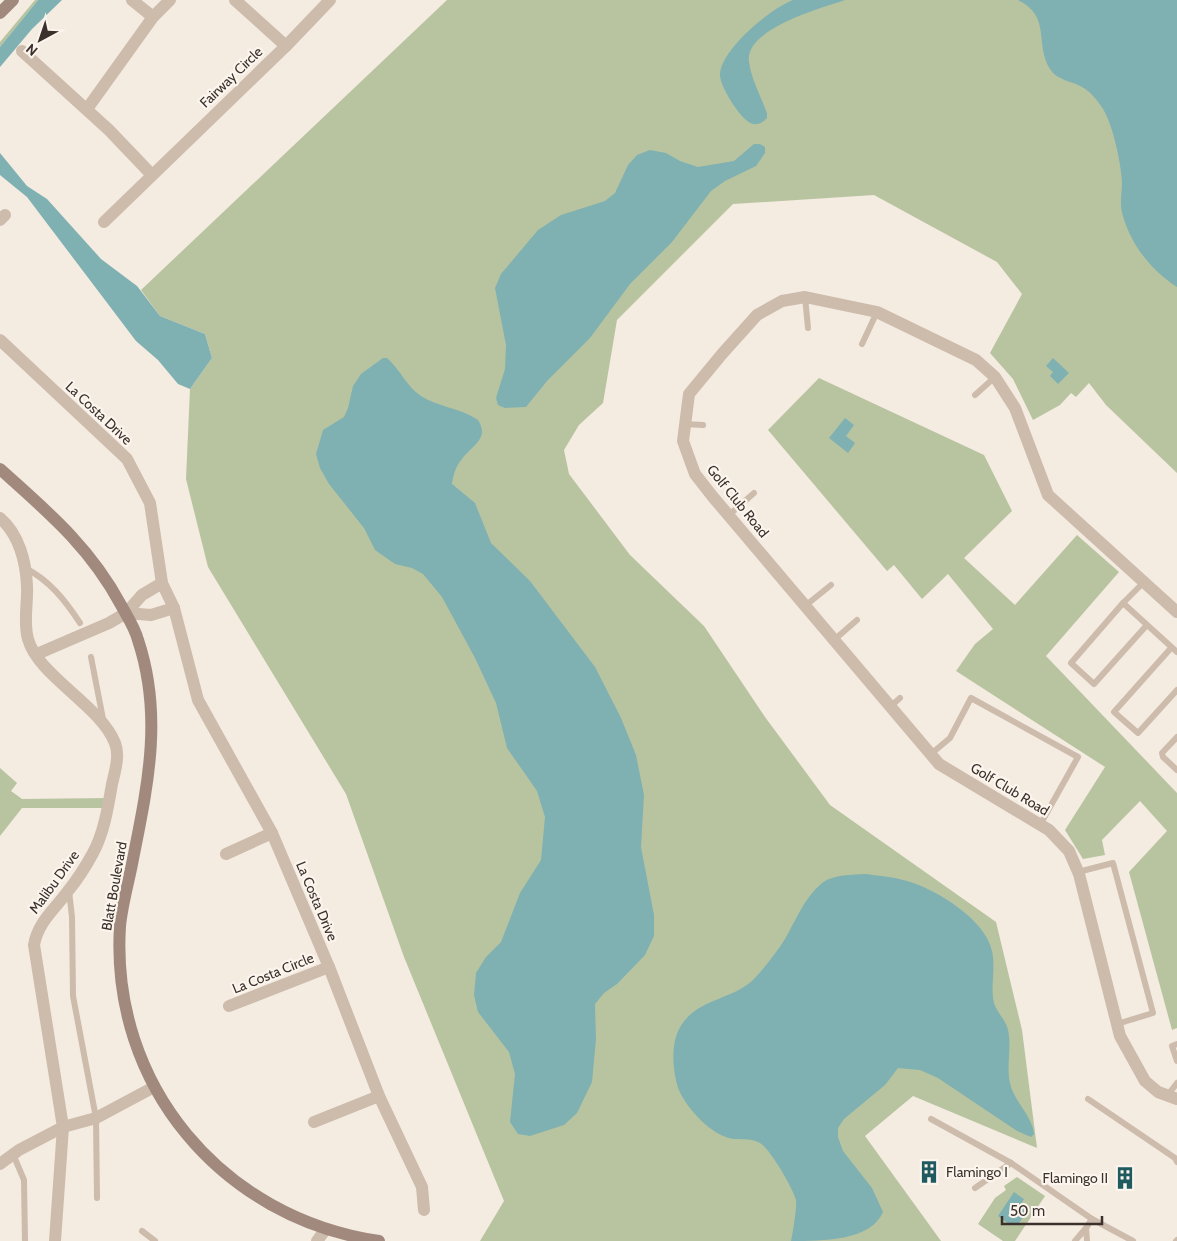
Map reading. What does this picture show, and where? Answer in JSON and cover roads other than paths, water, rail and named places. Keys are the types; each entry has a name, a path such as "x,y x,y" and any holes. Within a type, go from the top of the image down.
{"street":[{"path":"0,13 13,0"},
{"path":"132,0 153,17"},
{"path":"235,0 286,46"},
{"name":"Fairway Circle","path":"104,222 286,46 330,0"},
{"path":"87,109 166,1"},
{"path":"22,51 87,109 152,174"},
{"name":"Golf Club Road","path":"1172,1097 1158,1092 1145,1081 1120,1036 1078,872 1069,851 1049,830 941,766 930,756 896,702 834,640 728,515 695,474 683,441 689,394 757,315 782,301 805,297 877,312 976,360 995,377 1015,408 1048,495 1177,612"},
{"name":"La Costa Drive","path":"0,340 127,459 150,504 162,583 174,608 198,700 272,833 329,967 379,1096 422,1187 424,1210"},
{"name":"Blatt Boulevard","path":"0,470 80,544 98,566 126,613 138,638 148,679 153,736 148,784 120,923 119,965 125,1006 137,1048 154,1087 181,1128 196,1146 230,1177 324,1236 346,1236 379,1241"},
{"name":"Malibu Drive","path":"0,518 17,540 25,568 28,640 37,654 104,726 116,745 117,758 108,808 94,852 69,891 42,922 36,934 34,945 63,1127 54,1241"},
{"path":"37,654 126,613 142,595 162,583"},
{"path":"126,613 151,615 174,608"},
{"path":"226,854 272,833"},
{"name":"La Costa Circle","path":"229,1006 329,967"},
{"path":"0,1164 13,1154 63,1127 96,1118 154,1087"},
{"path":"314,1122 379,1096"},
{"path":"316,1241 324,1236"}],"lane":[{"path":"805,297 808,328"},
{"path":"862,344 877,312"},
{"path":"975,395 995,377"},
{"path":"685,424 704,425"},
{"path":"728,515 754,493"},
{"path":"25,568 42,577 49,584 80,623"},
{"path":"1144,583 1123,603 1071,663 1094,684 1146,626"},
{"path":"805,606 831,585"},
{"path":"1123,603 1174,650 1114,712 1138,733 1177,690"},
{"path":"834,640 857,620"},
{"path":"91,657 104,726"},
{"path":"930,756 950,738 971,698 1078,757 1040,825"},
{"path":"1177,738 1162,753 1163,757 1177,770"},
{"path":"1078,872 1113,863 1153,1013 1117,1024"},
{"path":"69,891 72,917 74,996 96,1118 97,1198"},
{"path":"1177,1044 1172,1046 1177,1062"},
{"path":"1172,1097 1177,1083"},
{"path":"1088,1099 1175,1158 1177,1162"},
{"path":"931,1119 1011,1163 1092,1219 1133,1241"},
{"path":"13,1154 24,1180 25,1241"},
{"path":"975,1188 1011,1163"},
{"path":"1075,1241 1092,1219"},
{"path":"1086,1228 1087,1241"},
{"path":"142,1231 154,1241"}],"water":[{"path":"38,0 62,0 32,29 0,67 0,47"},
{"path":"793,0 845,0 819,8 786,22 771,30 751,50 750,68 767,113 767,118 763,122 753,124 743,117 728,95 720,75 722,65 737,42 748,31 772,12"},
{"path":"1018,0 1177,0 1177,287 1151,265 1131,237 1121,207 1122,182 1120,165 1107,116 1094,96 1078,85 1053,73 1045,59 1039,22 1035,14"},
{"path":"754,144 760,144 765,147 765,153 756,166 725,181 711,191 672,242 630,284 590,338 547,381 526,407 505,408 498,405 496,398 505,369 506,345 495,288 501,274 538,230 561,215 605,201 615,193 628,165 637,155 650,150 666,153 680,161 698,167 734,161"},
{"path":"0,153 27,186 47,199 101,259 137,286 160,316 205,334 212,358 190,389 178,384 158,360 136,341 27,197 0,175"},
{"path":"383,358 387,358 392,362 411,387 421,396 478,420 482,432 481,437 458,465 452,484 475,503 491,543 530,581 595,667 621,718 636,755 644,795 641,847 654,915 654,936 645,955 617,984 604,993 595,1004 596,1039 592,1082 577,1113 564,1125 530,1136 518,1134 510,1122 515,1074 509,1052 478,1012 474,995 476,973 486,957 501,942 520,893 541,860 545,817 537,791 507,748 496,703 475,658 442,597 423,574 412,568 395,564 375,550 364,528 329,484 320,468 316,454 323,430 344,417 353,386 361,374"},
{"path":"1053,358 1069,373 1058,384 1050,376 1053,372 1046,366"},
{"path":"845,418 854,425 846,436 855,443 848,453 829,438"},
{"path":"866,874 902,880 932,891 945,898 970,917 988,939 993,958 994,1003 1007,1026 1009,1036 1010,1083 1015,1096 1030,1121 1034,1134 1031,1137 1017,1131 938,1078 920,1070 898,1068 885,1085 844,1119 838,1128 838,1137 843,1151 872,1188 883,1212 877,1222 857,1234 844,1237 817,1241 791,1241 796,1200 786,1178 760,1143 726,1137 709,1128 694,1113 679,1090 673,1056 675,1039 682,1024 697,1009 734,992 756,977 785,939 805,902 822,883 838,876"},
{"path":"1014,1192 1024,1199 1021,1204 1028,1210 1019,1223 1010,1225 998,1216"}],"place":[{"name":"Flamingo I","path":"929,1172"},
{"name":"Flamingo II","path":"1125,1178"}]}
